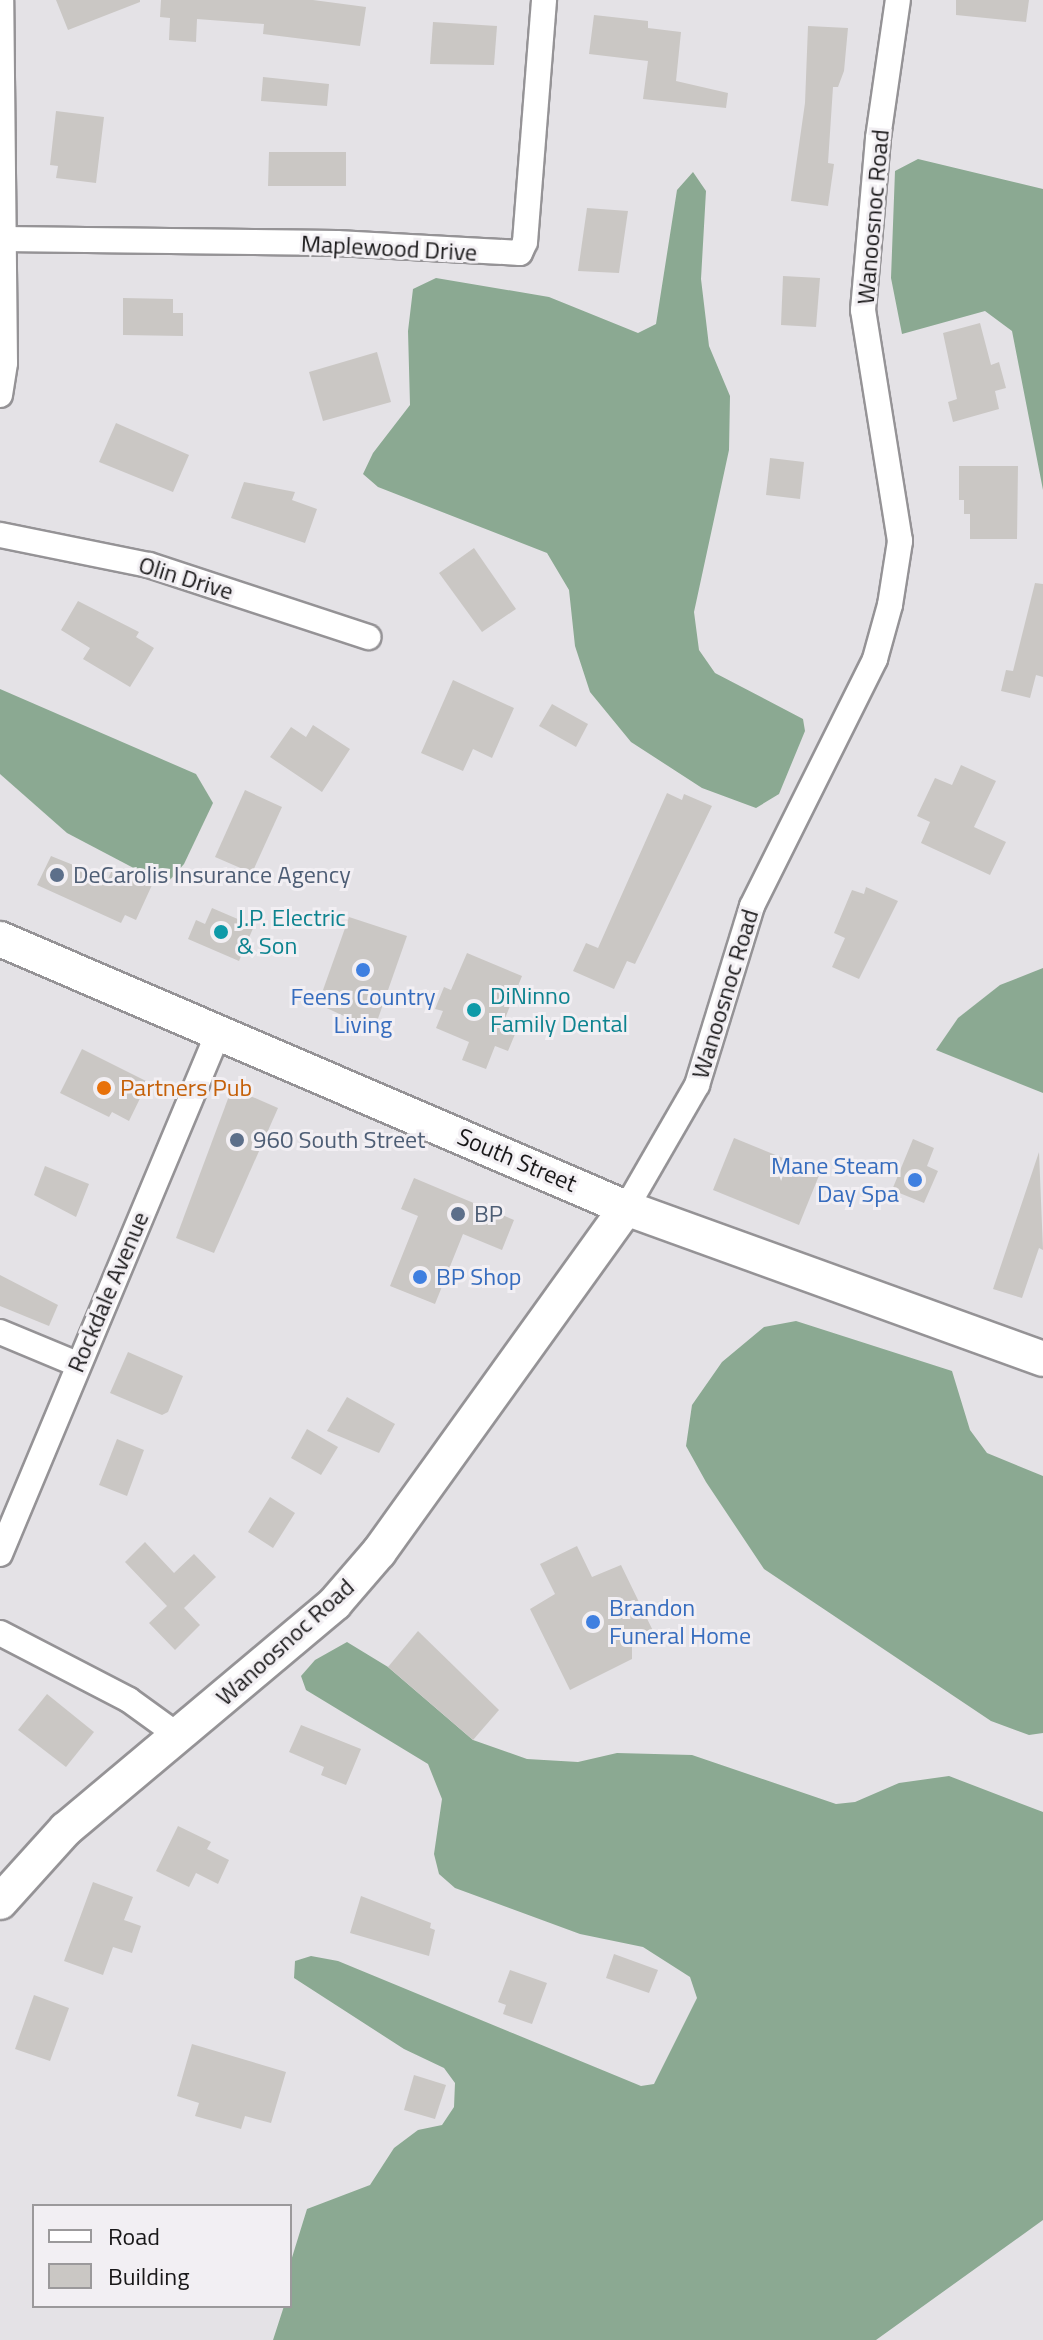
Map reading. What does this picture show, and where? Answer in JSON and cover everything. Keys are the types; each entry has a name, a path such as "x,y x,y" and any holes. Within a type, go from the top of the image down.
{"main road":[{"name":"South Street","path":"0,939 626,1208 1043,1359"},
{"name":"Wanoosnoc Road","path":"0,1902 66,1829 176,1734 271,1661 379,1552 626,1208"}],"street":[{"path":"0,395 5,363 1,0"},
{"name":"Maplewood Drive","path":"3,239 337,243 520,253 525,242 544,0"},
{"name":"Wanoosnoc Road","path":"626,1208 697,1085 752,906 875,659 890,605 900,541 863,310 878,138 898,0"},
{"name":"Olin Drive","path":"0,535 149,565 368,637"},
{"name":"Rockdale Avenue","path":"0,1554 219,1031"},
{"path":"0,1332 77,1364"},
{"path":"0,1633 129,1700 176,1734"}],"green space":[{"path":"918,159 1043,189 1043,490 1012,331 985,311 902,334 891,278 895,171"},
{"path":"693,172 706,191 701,279 709,346 730,396 729,450 694,612 699,650 715,673 803,719 805,731 779,794 756,808 702,788 631,742 590,692 575,646 569,590 547,553 378,487 363,474 373,453 410,405 408,331 413,289 436,278 549,297 638,333 656,324 677,190"},
{"path":"0,689 196,774 213,803 184,864 169,881 145,874 67,833 0,774"},
{"path":"1043,968 1043,1093 936,1050 958,1018 1000,985"},
{"path":"796,1321 952,1371 970,1430 987,1453 1043,1476 1043,1733 1029,1735 991,1721 764,1569 706,1482 686,1446 692,1405 722,1362 764,1327"},
{"path":"347,1642 388,1667 473,1740 527,1759 578,1762 617,1753 692,1755 836,1804 855,1802 899,1783 949,1776 1043,1812 1043,2220 876,2340 273,2340 283,2308 292,2308 292,2258 307,2209 370,2185 394,2148 418,2130 442,2125 454,2107 455,2083 444,2068 404,2049 294,1978 295,1961 311,1956 338,1961 641,2086 654,2084 697,1998 690,1977 643,1947 580,1934 455,1888 439,1874 434,1854 442,1799 428,1764 306,1690 301,1676 315,1660"}],"building":[{"path":"56,0 140,0 140,2 68,30"},
{"path":"161,0 313,0 366,7 360,46 263,34 264,24 197,19 196,42 169,40 170,18 160,17"},
{"path":"956,0 1029,0 1026,22 956,15"},
{"path":"594,15 648,21 648,28 681,32 676,81 728,93 726,108 643,99 648,61 589,54"},
{"path":"433,22 497,26 494,65 430,64"},
{"path":"808,26 848,28 844,71 838,87 833,87 828,163 834,164 828,206 791,201 805,103"},
{"path":"263,77 329,84 327,106 261,101"},
{"path":"56,111 104,117 96,183 56,178 58,166 50,165"},
{"path":"269,152 346,152 346,186 268,186"},
{"path":"587,208 628,211 619,273 578,271"},
{"path":"783,276 820,278 816,327 781,325"},
{"path":"123,298 173,299 173,313 183,313 183,336 123,335"},
{"path":"980,323 991,365 999,362 1006,388 995,391 999,409 953,422 948,402 957,399 943,333"},
{"path":"377,352 391,402 323,421 309,372"},
{"path":"116,423 189,455 173,492 99,462"},
{"path":"770,458 804,462 800,499 766,495"},
{"path":"959,466 1018,466 1017,539 970,539 970,514 964,514 964,500 959,500"},
{"path":"244,482 295,492 292,500 317,509 305,543 231,518"},
{"path":"474,548 516,609 482,632 439,573"},
{"path":"1035,583 1043,584 1043,677 1036,675 1030,698 1001,691 1006,670 1013,671"},
{"path":"78,601 139,632 136,637 154,648 130,687 83,659 90,648 61,630"},
{"path":"453,680 514,708 492,758 473,749 463,771 421,753"},
{"path":"552,704 588,724 576,747 539,726"},
{"path":"313,725 350,749 322,792 270,757 291,727 306,737"},
{"path":"961,765 996,781 974,827 1006,842 990,875 921,843 930,822 917,816 935,778 952,785"},
{"path":"245,790 282,807 252,873 215,857"},
{"path":"667,793 682,800 684,794 712,806 635,964 627,961 614,989 573,971 586,943 598,948"},
{"path":"51,856 108,879 113,868 152,885 136,920 125,915 121,923 37,885"},
{"path":"866,887 898,901 859,979 832,967 845,938 834,933 852,890 864,894"},
{"name":"J.P. Electric & Son","path":"212,908 254,926 239,961 188,939 196,920 205,924"},
{"name":"Feens Country Living","path":"349,917 407,936 374,1030 318,1004"},
{"name":"DiNinno Family Dental","path":"467,953 522,976 504,1021 518,1027 508,1051 495,1046 486,1069 462,1060 469,1042 436,1028 443,1011 435,1009 444,987 451,990"},
{"name":"Partners Pub","path":"82,1049 148,1082 129,1121 112,1112 109,1117 60,1093"},
{"name":"960 South Street","path":"232,1088 278,1108 214,1253 176,1238"},
{"path":"734,1138 820,1173 799,1225 713,1190"},
{"name":"Mane Steam Day Spa","path":"913,1139 934,1148 927,1166 938,1171 924,1203 892,1190"},
{"path":"1039,1152 1043,1250 1039,1248 1022,1298 993,1289"},
{"path":"45,1166 89,1184 76,1217 34,1195"},
{"path":"414,1178 514,1220 502,1250 463,1234 435,1304 390,1286 418,1216 401,1209"},
{"path":"0,1275 58,1305 49,1326 0,1306"},
{"path":"128,1352 183,1376 168,1412 162,1415 110,1393"},
{"path":"347,1397 395,1424 379,1453 327,1431"},
{"path":"307,1429 338,1447 321,1475 291,1458"},
{"path":"117,1439 144,1450 127,1496 99,1485"},
{"path":"270,1497 295,1513 273,1548 248,1532"},
{"path":"145,1542 174,1573 194,1554 216,1577 184,1608 200,1625 175,1650 149,1623 167,1606 125,1562"},
{"name":"Brandon Funeral Home","path":"577,1546 592,1577 621,1565 655,1635 632,1646 632,1659 570,1690 530,1609 555,1594 540,1564"},
{"path":"418,1631 499,1710 473,1740 388,1667"},
{"path":"47,1694 94,1732 66,1767 18,1730"},
{"path":"301,1725 361,1749 346,1785 321,1775 324,1767 289,1752"},
{"path":"178,1826 211,1842 207,1849 229,1860 218,1884 196,1873 189,1887 156,1871"},
{"path":"93,1882 133,1897 124,1920 141,1926 132,1953 113,1947 103,1975 64,1961"},
{"path":"361,1896 431,1923 430,1928 435,1930 429,1956 350,1933"},
{"path":"614,1954 658,1970 649,1993 606,1978"},
{"path":"510,1970 547,1983 532,2024 503,2014 506,2005 498,2002"},
{"path":"34,1995 69,2008 50,2061 15,2049"},
{"path":"192,2044 286,2072 271,2123 245,2116 241,2129 195,2116 199,2103 177,2096"},
{"path":"414,2075 446,2085 435,2119 404,2110"}],"place":[{"name":"DeCarolis Insurance Agency","path":"57,875"},
{"name":"J.P. Electric & Son","path":"221,932"},
{"name":"Feens Country Living","path":"363,970"},
{"name":"DiNinno Family Dental","path":"474,1010"},
{"name":"Partners Pub","path":"104,1088"},
{"name":"960 South Street","path":"237,1140"},
{"name":"Mane Steam Day Spa","path":"915,1180"},
{"name":"BP","path":"458,1214"},
{"name":"BP Shop","path":"420,1277"},
{"name":"Brandon Funeral Home","path":"593,1622"}]}
